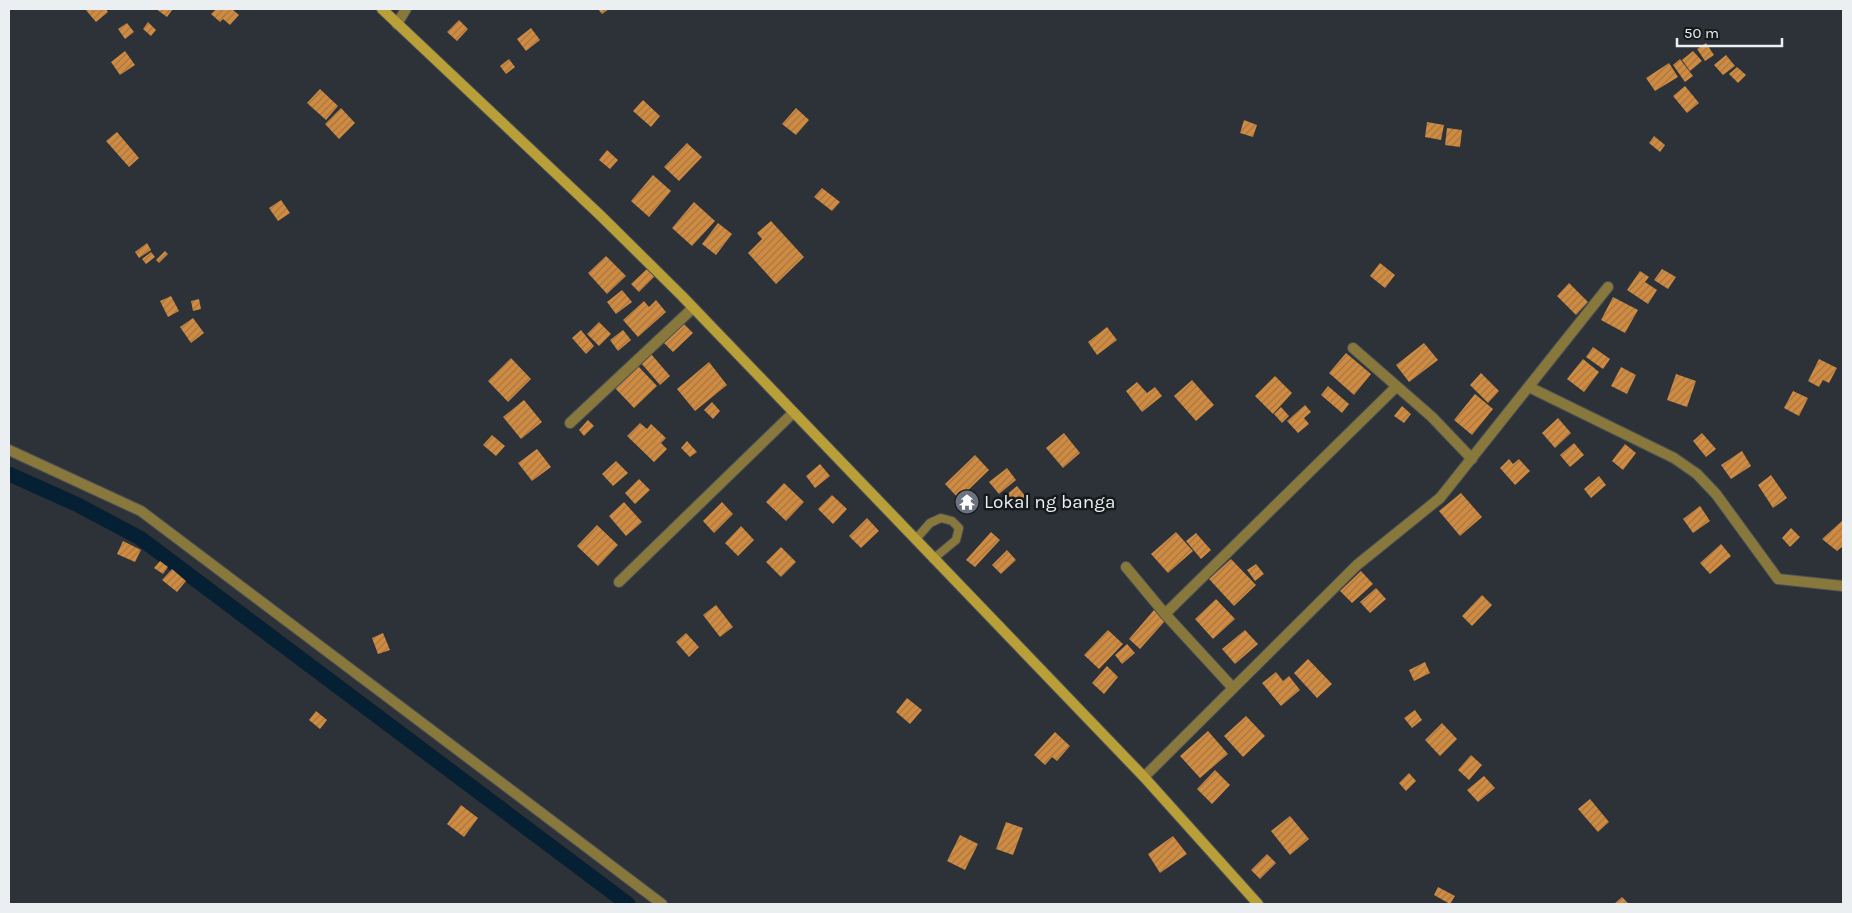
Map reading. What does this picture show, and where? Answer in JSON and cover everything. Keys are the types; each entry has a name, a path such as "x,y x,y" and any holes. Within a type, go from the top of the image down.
{"main road":[{"path":"382,9 601,216 693,308 1144,777 1258,904"}],"street":[{"path":"397,24 406,9"},
{"path":"1144,777 1356,565 1440,498 1608,287"},
{"path":"570,423 693,308"},
{"path":"1353,348 1432,417 1472,459"},
{"path":"1165,614 1396,387"},
{"path":"1529,387 1674,458 1697,474 1716,494 1778,579 1843,586"},
{"path":"619,582 793,413"},
{"path":"9,450 141,511 662,904"},
{"path":"1126,567 1165,614 1233,688"}],"lane":[{"path":"916,539 930,523 941,518 952,521 959,528 956,540 933,559"}],"building":[{"path":"85,9 106,9 108,12 96,22"},
{"path":"156,9 173,9 167,17"},
{"path":"216,9 232,9 239,15 230,25 223,19 220,22 211,14"},
{"path":"598,9 609,9 602,14"},
{"path":"459,20 468,29 457,41 447,32"},
{"path":"148,22 156,30 151,36 143,29"},
{"path":"127,23 134,32 125,39 118,29"},
{"path":"531,28 540,40 526,51 517,39"},
{"path":"1706,43 1714,55 1705,61 1697,49"},
{"path":"125,51 135,65 120,75 111,62"},
{"path":"1693,51 1702,61 1690,71 1682,60"},
{"path":"1726,55 1735,66 1723,75 1714,65"},
{"path":"509,59 515,67 506,74 500,66"},
{"path":"1680,59 1693,76 1685,82 1673,65"},
{"path":"1669,63 1678,77 1655,91 1646,78"},
{"path":"1737,67 1746,75 1738,83 1729,74"},
{"path":"1685,86 1699,103 1687,113 1673,96"},
{"path":"320,89 338,106 326,120 307,103"},
{"path":"643,100 660,116 651,127 633,111"},
{"path":"341,108 355,123 339,139 325,124"},
{"path":"796,108 809,120 796,135 782,124"},
{"path":"1244,120 1257,125 1253,137 1240,133"},
{"path":"1427,122 1444,125 1441,140 1425,137"},
{"path":"1447,128 1462,130 1460,147 1445,145"},
{"path":"117,132 139,158 129,167 106,141"},
{"path":"1654,136 1665,145 1660,152 1649,143"},
{"path":"687,143 702,157 679,181 664,167"},
{"path":"607,150 618,160 610,169 599,160"},
{"path":"653,175 671,191 649,217 631,201"},
{"path":"822,188 840,202 832,211 814,197"},
{"path":"281,200 290,213 278,221 269,208"},
{"path":"694,202 715,221 692,246 672,228"},
{"path":"771,221 804,257 776,284 748,253 762,239 757,233"},
{"path":"718,223 732,234 716,255 702,244"},
{"path":"147,243 151,250 139,258 135,252"},
{"path":"165,251 168,254 159,263 156,260"},
{"path":"151,252 155,257 146,264 142,259"},
{"path":"606,256 626,276 607,294 588,273"},
{"path":"1380,263 1395,275 1385,288 1370,276"},
{"path":"648,268 655,276 639,292 631,284"},
{"path":"1662,269 1676,277 1668,289 1654,280"},
{"path":"1640,271 1649,277 1645,282 1657,290 1648,304 1627,290"},
{"path":"1569,283 1588,302 1576,315 1557,296"},
{"path":"622,290 632,302 616,314 607,302"},
{"path":"171,296 179,311 168,317 160,301"},
{"path":"1613,297 1638,310 1625,333 1601,320"},
{"path":"199,299 201,309 193,311 191,301"},
{"path":"656,300 666,312 638,337 623,320 644,301 649,307"},
{"path":"193,318 204,333 191,343 180,327"},
{"path":"599,322 611,334 599,346 587,334"},
{"path":"682,322 693,333 673,352 662,341"},
{"path":"1107,327 1117,340 1097,355 1088,342"},
{"path":"581,330 594,346 586,354 572,338"},
{"path":"623,330 631,340 618,351 610,340"},
{"path":"1424,343 1438,360 1409,382 1396,365"},
{"path":"1593,347 1610,359 1603,369 1586,357"},
{"path":"1346,353 1371,374 1354,395 1329,373"},
{"path":"651,354 670,376 660,385 641,363"},
{"path":"511,358 531,379 508,402 488,381"},
{"path":"1583,359 1599,372 1584,392 1567,379"},
{"path":"1819,359 1837,368 1829,383 1823,380 1819,387 1808,381"},
{"path":"709,362 727,385 695,411 677,389"},
{"path":"637,365 657,386 634,408 614,387"},
{"path":"1621,367 1636,375 1627,394 1611,386"},
{"path":"1481,373 1499,391 1488,403 1470,385"},
{"path":"1676,374 1696,381 1687,407 1667,400"},
{"path":"1275,376 1292,393 1273,414 1255,396"},
{"path":"1192,380 1214,405 1196,421 1174,396"},
{"path":"1137,382 1147,393 1155,387 1162,396 1142,412 1126,391"},
{"path":"1328,386 1349,404 1342,413 1321,395"},
{"path":"1793,391 1808,398 1799,416 1784,408"},
{"path":"1475,394 1493,409 1472,435 1454,420"},
{"path":"524,400 542,422 521,439 503,417"},
{"path":"712,402 720,411 713,419 704,410"},
{"path":"1305,405 1311,412 1304,418 1309,424 1298,433 1287,421"},
{"path":"1402,406 1411,414 1404,423 1394,416"},
{"path":"1281,407 1289,416 1282,423 1274,414"},
{"path":"1558,418 1571,433 1555,448 1542,433"},
{"path":"588,420 594,426 584,436 579,430"},
{"path":"640,423 647,429 651,424 666,438 661,443 667,449 654,462 627,436"},
{"path":"1064,433 1080,453 1063,468 1046,448"},
{"path":"1702,433 1716,449 1706,457 1693,441"},
{"path":"492,435 505,446 496,456 483,445"},
{"path":"687,441 697,452 690,457 681,448"},
{"path":"1574,443 1584,455 1570,467 1560,455"},
{"path":"1625,444 1636,453 1623,470 1612,461"},
{"path":"537,449 551,467 532,481 518,463"},
{"path":"1742,451 1751,466 1731,479 1721,465"},
{"path":"975,455 989,470 959,499 945,484"},
{"path":"1509,459 1513,464 1519,459 1530,471 1515,485 1500,468"},
{"path":"616,461 628,473 613,486 602,474"},
{"path":"820,464 830,476 815,488 806,476"},
{"path":"1007,468 1016,480 999,494 989,482"},
{"path":"1771,475 1787,498 1773,508 1758,485"},
{"path":"1599,476 1606,485 1591,498 1584,489"},
{"path":"639,479 650,490 635,504 625,493"},
{"path":"784,483 804,502 786,521 766,502"},
{"path":"1017,486 1026,497 1013,507 1004,497"},
{"path":"1461,493 1482,517 1460,536 1439,511"},
{"path":"832,495 847,509 833,524 818,509"},
{"path":"624,502 642,522 626,536 609,516"},
{"path":"722,502 733,514 714,533 703,521"},
{"path":"1700,506 1710,521 1693,533 1683,519"},
{"path":"867,518 879,531 861,548 849,536"},
{"path":"1843,520 1843,546 1837,551 1822,539"},
{"path":"597,525 618,545 598,566 577,546"},
{"path":"741,526 754,540 738,556 725,543"},
{"path":"1791,528 1800,537 1790,547 1782,538"},
{"path":"991,532 1000,540 975,567 966,560"},
{"path":"1176,532 1193,551 1168,573 1151,554"},
{"path":"1196,533 1211,550 1201,559 1186,541"},
{"path":"123,541 141,550 135,562 117,554"},
{"path":"1721,544 1731,556 1710,574 1700,563"},
{"path":"781,547 796,562 781,577 766,562"},
{"path":"1007,550 1016,560 1001,574 992,565"},
{"path":"1231,559 1256,585 1234,606 1209,579"},
{"path":"160,561 168,567 163,574 154,568"},
{"path":"1256,564 1264,574 1255,581 1247,570"},
{"path":"172,569 186,581 177,592 162,580"},
{"path":"1361,571 1373,584 1352,603 1340,591"},
{"path":"1376,588 1386,599 1370,613 1360,602"},
{"path":"1482,595 1492,605 1472,626 1462,616"},
{"path":"1216,599 1235,619 1213,639 1195,619"},
{"path":"716,605 733,627 720,637 703,615"},
{"path":"1154,610 1165,621 1140,649 1129,639"},
{"path":"1108,630 1123,644 1099,669 1084,655"},
{"path":"1245,630 1258,644 1235,664 1222,649"},
{"path":"383,633 390,650 378,654 372,638"},
{"path":"686,633 699,647 689,657 676,642"},
{"path":"1127,644 1135,653 1122,664 1115,655"},
{"path":"1308,659 1332,684 1317,698 1294,673"},
{"path":"1425,662 1430,673 1414,681 1409,670"},
{"path":"1107,666 1118,677 1104,694 1092,683"},
{"path":"1276,672 1283,681 1289,676 1300,690 1281,706 1262,683"},
{"path":"907,698 922,710 910,724 896,712"},
{"path":"1415,710 1422,720 1412,728 1404,718"},
{"path":"316,711 327,720 320,729 309,720"},
{"path":"1246,716 1265,736 1243,757 1224,736"},
{"path":"1442,723 1457,739 1440,756 1425,740"},
{"path":"1208,731 1228,754 1200,778 1180,756"},
{"path":"1055,732 1070,746 1057,761 1052,757 1045,765 1034,755"},
{"path":"1471,755 1482,765 1469,780 1458,770"},
{"path":"1215,770 1230,785 1212,804 1197,789"},
{"path":"1409,773 1416,781 1406,791 1399,783"},
{"path":"1484,776 1495,788 1478,802 1467,790"},
{"path":"1590,799 1609,822 1598,832 1578,809"},
{"path":"461,805 478,818 464,837 447,824"},
{"path":"1290,816 1309,839 1290,855 1271,831"},
{"path":"1006,822 1023,828 1013,855 996,849"},
{"path":"960,835 978,844 965,870 947,861"},
{"path":"1173,836 1187,854 1160,873 1148,854"},
{"path":"1267,854 1276,863 1260,879 1251,870"},
{"path":"1438,887 1455,896 1450,904 1434,895"},
{"path":"1622,897 1629,904 1614,904"}],"waterway":[{"path":"9,474 76,504 140,538 628,904"}],"place":[{"name":"Lokal ng banga","path":"967,502"}]}
